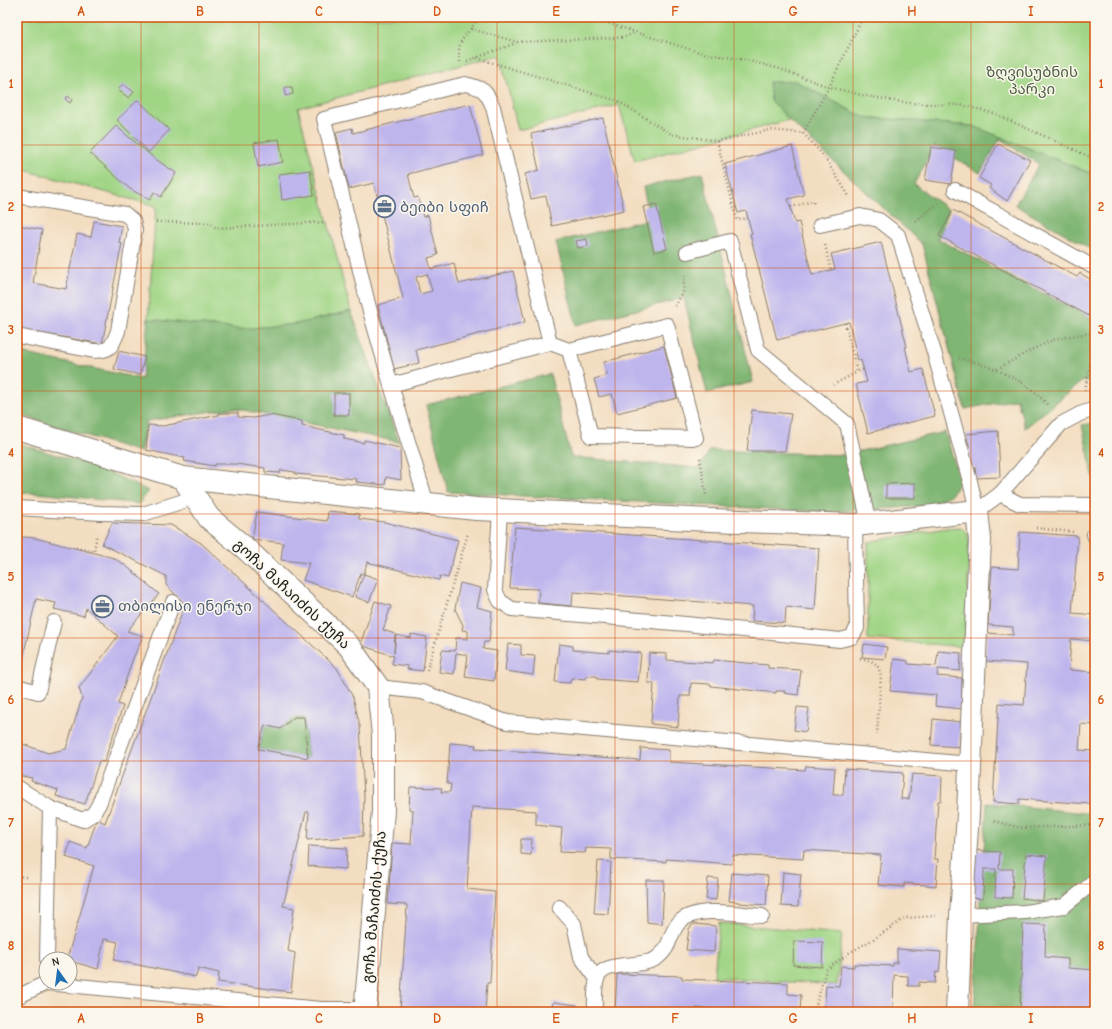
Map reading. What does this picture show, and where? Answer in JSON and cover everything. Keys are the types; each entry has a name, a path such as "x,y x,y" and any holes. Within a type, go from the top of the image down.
{"street":[{"path":"17,428 183,478 500,511 862,525 977,511 980,540 968,814 956,1012"},
{"name":"გოჩა მაჩაიძის ქუჩა","path":"183,478 209,518 245,548 349,646 378,687 383,735 382,811 366,1010"}],"lane":[{"path":"427,504 368,304 324,119 465,84 480,87 489,97 493,107 550,343"},
{"path":"955,190 1095,268"},
{"path":"17,196 125,214 133,221 135,230 133,250 118,332 112,347 104,351 94,350 17,336"},
{"path":"820,225 860,216 879,220 898,235 934,352 977,511 1000,494 1061,424 1080,414 1095,409"},
{"path":"500,511 495,590 500,601 512,609 686,624 840,640 852,637 857,628 862,525 847,424 758,350 730,241 687,252"},
{"path":"391,385 550,343 569,350 667,325 696,438 591,436 569,350"},
{"path":"1000,494 1020,504 1095,505"},
{"path":"17,508 143,514 196,496"},
{"path":"17,787 50,808 83,820 93,814 99,804 173,602"},
{"path":"17,686 38,692 54,622"},
{"path":"378,687 422,692 507,722 970,764"},
{"path":"47,951 50,808"},
{"path":"961,915 1025,912 1064,906 1095,882"},
{"path":"559,907 574,924 581,957 597,979"},
{"path":"595,1012 597,979 601,971 608,967 642,964 656,958 667,948 674,929 679,922 690,916 705,912 762,916"},
{"path":"17,997 46,983 321,1010 366,1010"}],"path":[{"path":"478,17 471,29 463,37 459,48 461,64 517,42"},
{"path":"590,17 702,53 746,60 777,68 829,87 866,96 908,103 960,105 970,107 994,114 1095,159"},
{"path":"803,133 829,87 863,17"},
{"path":"471,29 517,42 615,38 625,37 635,32"},
{"path":"477,58 618,101 671,134 717,141 771,130 803,133 823,155 844,188"},
{"path":"717,141 737,220 748,218"},
{"path":"927,212 938,203"},
{"path":"133,221 172,224 211,223 216,228 348,221"},
{"path":"845,323 857,372 864,369"},
{"path":"996,369 1055,339 1095,332"},
{"path":"1080,414 1092,357 1095,350"},
{"path":"934,352 969,360 996,369 1022,383 1041,397 1061,424"},
{"path":"696,438 711,520"},
{"path":"73,547 94,551 98,530"},
{"path":"422,692 461,555"},
{"path":"861,658 868,659 880,667 881,676 876,755"},
{"path":"968,814 1022,828 1095,825"},
{"path":"814,1012 826,970 848,953 877,937 905,918 961,915"}],"green space":[{"name":"ზღვისუბნის პარკი","path":"17,17 1095,17 1095,175 973,126 863,117 795,81 771,100 789,120 635,161 619,105 518,130 500,55 298,108 351,311 296,324 239,329 148,319 156,206 17,168"},
{"path":"795,81 863,117 973,126 1095,175 1095,246 1093,250 1015,205 1039,164 1000,139 980,173 935,146 914,184 949,210 938,239 1095,320 1095,379 1081,382 1025,428 1017,399 965,409 922,244 789,120 771,100 769,82"},
{"path":"702,173 753,382 707,393 684,298 576,325 556,242 650,219 643,187"},
{"path":"351,311 399,442 233,408 147,421 140,452 17,414 17,352 142,379 148,319 239,329 296,324"},
{"path":"550,374 571,457 699,468 710,450 843,455 945,432 960,481 951,495 926,506 830,512 448,492 426,405"},
{"path":"1095,423 1095,484 1082,425"},
{"path":"17,443 100,468 149,491 139,504 17,492"},
{"path":"961,527 968,534 970,547 965,647 868,639 868,542 946,528"},
{"path":"294,717 304,717 308,758 258,749 265,725 280,729"},
{"path":"987,803 1095,814 1095,971 1023,1012 974,1012"},
{"path":"719,923 842,934 837,985 714,977"}],"building":[{"path":"123,84 134,92 129,98 118,90"},
{"path":"285,87 292,87 293,94 285,96"},
{"path":"68,96 72,100 70,103 65,99"},
{"path":"138,100 169,130 149,152 117,120"},
{"path":"470,104 483,155 408,174 414,198 418,197 423,217 428,215 438,255 428,258 431,269 454,263 459,284 513,271 525,322 416,350 419,363 394,369 378,305 403,298 374,183 349,189 336,132 352,128 353,133","holes":["427,274 432,291 420,294 416,277"]},
{"path":"603,118 624,210 552,226 546,196 531,199 525,174 539,170 531,134"},
{"path":"116,126 154,158 176,173 161,197 154,192 150,200 130,189 90,153"},
{"path":"279,139 283,162 258,167 254,143"},
{"path":"998,144 1030,160 1007,201 989,188 991,185 979,178"},
{"path":"792,146 804,195 788,199 795,223 799,222 812,275 835,269 831,254 881,242 907,347 905,347 911,372 923,369 935,416 868,433 856,384 867,382 861,360 858,361 849,322 777,340 750,234 752,234 746,211 738,213 725,164"},
{"path":"931,147 956,151 951,184 925,180"},
{"path":"310,170 314,195 282,200 279,174"},
{"path":"656,204 667,249 654,252 643,207"},
{"path":"953,210 1077,277 1080,273 1095,282 1095,319 939,236"},
{"path":"94,221 122,226 119,243 122,243 102,344 17,329 17,225 42,230 33,283 66,289 77,234 91,237"},
{"path":"587,239 588,246 578,248 576,241"},
{"path":"664,346 677,398 617,413 612,394 599,397 594,379 607,375 604,362"},
{"path":"119,351 145,357 140,375 114,369"},
{"path":"334,393 349,393 349,415 334,415"},
{"path":"752,410 791,414 785,451 747,451"},
{"path":"219,413 238,413 238,417 253,418 270,415 302,421 302,426 344,435 344,439 364,443 364,440 400,448 401,480 386,477 385,485 356,482 357,479 295,474 295,472 281,470 280,473 265,472 265,468 236,464 215,464 215,466 184,461 185,458 146,450 148,425 163,426 219,415"},
{"path":"998,431 1000,477 976,478 975,467 971,467 969,445 966,434"},
{"path":"915,483 915,498 886,498 886,484"},
{"path":"328,511 359,514 359,519 384,522 458,540 448,578 440,576 439,580 367,562 364,574 361,573 352,597 303,580 309,563 281,560 283,543 252,539 257,512 327,521"},
{"path":"112,523 171,525 201,543 337,668 353,697 360,726 364,796 363,836 307,840 309,812 306,812 283,906 294,908 288,951 295,953 291,992 218,982 219,973 198,968 196,977 114,960 118,942 104,939 98,969 78,963 78,951 69,951 94,866 66,857 70,842 87,848 97,819 105,823 185,604 166,585 166,576 102,544","holes":["294,717 304,717 308,758 258,749 265,725 280,729"]},
{"path":"515,527 819,548 815,610 786,607 785,623 752,621 753,606 573,592 572,606 538,603 539,589 510,588"},
{"path":"1020,532 1078,536 1072,613 1095,615 1095,641 1071,639 1069,670 1095,672 1095,725 1081,724 1079,750 1095,751 1095,778 1093,778 1091,804 1019,799 1019,804 993,802 999,703 1024,705 1027,664 985,661 987,633 1013,635 1013,627 988,625 992,567 1018,569"},
{"path":"17,538 35,538 114,558 126,566 159,594 127,631 143,636 132,661 118,704 123,706 104,762 99,761 85,804 56,796 58,790 31,781 32,778 17,775 17,742 48,753 66,749 82,698 79,688 118,636 86,608 84,616 54,609 56,603 36,599 20,671 17,670"},
{"path":"364,574 378,579 369,602 355,597"},
{"path":"460,583 481,588 477,607 492,611 489,642 484,642 483,649 497,651 494,681 465,677 468,655 456,653 454,674 439,672 442,650 455,651 456,638 468,639 468,631 462,630 463,625 455,609"},
{"path":"375,601 391,606 383,630 395,634 394,653 396,635 411,638 411,634 427,637 423,671 407,669 408,666 392,664 394,656 360,645"},
{"path":"508,644 521,645 521,655 535,656 533,675 505,671"},
{"path":"559,644 573,646 573,650 609,653 609,650 641,653 638,682 597,679 597,676 586,676 586,679 571,678 570,683 555,682"},
{"path":"864,644 887,647 885,659 862,657"},
{"path":"938,651 961,653 960,671 938,669 937,676 962,678 962,709 935,706 936,695 890,691 894,659 908,661 908,664 936,666"},
{"path":"649,653 667,654 667,660 713,663 714,660 768,665 768,668 801,670 798,695 784,693 785,691 776,691 776,693 711,686 711,684 691,683 690,696 680,696 678,727 651,724 654,683 648,683"},
{"path":"797,707 809,708 806,732 794,730"},
{"path":"933,719 961,722 959,747 931,745"},
{"path":"450,743 476,745 475,748 640,760 641,748 669,750 669,762 805,770 806,766 835,768 833,795 843,795 845,769 903,773 901,799 909,799 912,774 942,776 941,801 938,801 934,859 938,859 936,886 904,883 904,887 878,885 881,855 804,850 803,859 733,855 732,864 666,859 666,862 611,859 611,849 586,848 585,853 560,852 562,828 536,825 536,811 472,807 467,889 495,892 490,983 487,983 485,1012 400,1012 407,905 388,904 392,843 411,844 413,810 409,809 410,787 442,788 441,792 450,792 451,784 447,784"},
{"path":"521,839 532,839 531,855 521,854"},
{"path":"309,846 347,848 346,869 308,866"},
{"path":"970,850 1000,852 999,869 1013,869 1012,898 995,897 996,869 984,869 983,899 968,898"},
{"path":"1026,854 1047,856 1043,901 1022,898"},
{"path":"598,861 611,862 608,914 594,913"},
{"path":"783,872 801,874 798,907 781,906"},
{"path":"732,873 768,876 766,905 729,901"},
{"path":"708,878 718,879 716,900 706,899"},
{"path":"646,880 664,880 662,924 647,922"},
{"path":"695,924 716,926 714,952 686,950 689,929"},
{"path":"1023,924 1046,925 1045,957 1068,959 1068,968 1095,970 1095,1012 1020,1012"},
{"path":"794,941 823,942 822,967 793,965"},
{"path":"897,949 941,952 939,973 936,972 935,983 919,982 919,986 908,986 908,976 894,975 893,1011 839,1009 839,1012 824,1012 826,985 839,986 841,966 854,967 854,964 893,966 893,963 897,963"},
{"path":"617,974 682,976 682,979 788,983 788,994 801,995 800,1012 736,1012 736,1010 723,1010 723,1012 708,1012 709,1009 696,1008 695,1012 615,1012"},
{"path":"553,1002 577,1005 576,1012 551,1012"}],"place":[{"name":"ბეიბი სფიჩ","path":"385,207"},
{"name":"თბილისი ენერჯი","path":"102,606"}]}
